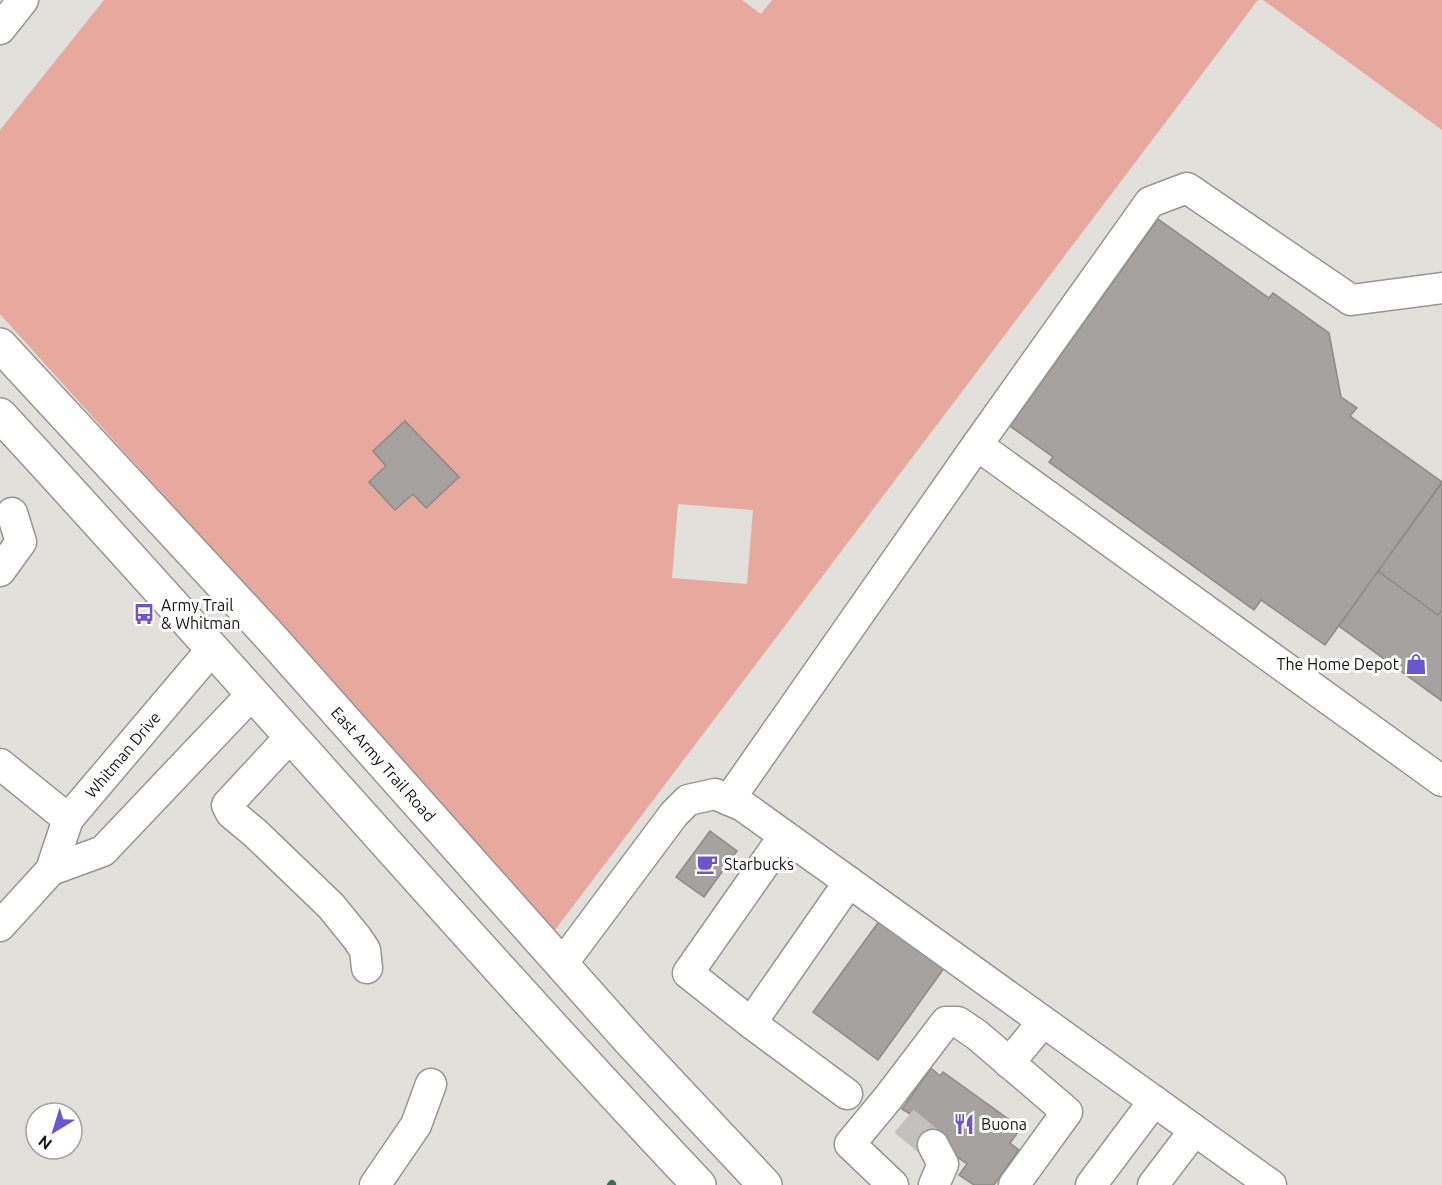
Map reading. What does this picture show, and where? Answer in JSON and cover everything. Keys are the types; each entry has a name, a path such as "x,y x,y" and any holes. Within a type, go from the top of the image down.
{"main road":[{"name":"East Army Trail Road","path":"0,345 266,632 631,1042 765,1185"},
{"path":"0,415 213,648 594,1073 699,1185"}],"street":[{"path":"0,29 23,0"},
{"path":"729,800 1150,202 1187,188 1351,300 1442,289"},
{"path":"977,445 1442,781"},
{"path":"0,571 21,542 12,513"},
{"name":"Whitman Drive","path":"0,926 51,870 68,819 213,648"},
{"name":"Whitman Drive","path":"51,870 103,851 253,693"},
{"path":"291,736 227,805 231,813 331,906 365,950 367,968"},
{"path":"0,764 68,819"},
{"path":"562,964 674,814 688,800 715,794 743,806 1154,1101 1254,1180"},
{"path":"784,836 688,973 847,1094"},
{"path":"751,1023 849,882"},
{"path":"893,1185 850,1144 896,1109 946,1022 958,1022 977,1035 1067,1112 1014,1185"},
{"path":"1009,1063 1043,1022"},
{"path":"375,1185 416,1125 431,1084"},
{"path":"1091,1185 1154,1101"},
{"path":"1154,1185 1194,1131"},
{"path":"933,1145 943,1164 934,1185"}],"shaded area":[{"path":"104,0 742,0 761,14 772,0 1258,0 555,930 0,314 0,130","holes":["405,421 458,477 413,494 395,510 369,482 386,466 373,451","678,504 753,510 747,584 672,578"]},
{"path":"1263,0 1442,0 1442,130"}],"building":[{"path":"1158,219 1269,298 1273,293 1329,333 1341,397 1357,408 1350,416 1442,482 1325,645 1261,600 1254,610 1049,462 1053,457 1010,426"},
{"path":"405,421 459,477 426,508 413,494 395,510 369,482 386,466 373,451"},
{"path":"1442,483 1442,610 1438,615 1378,571"},
{"name":"The Home Depot","path":"1378,571 1438,615 1442,610 1442,701 1339,626"},
{"name":"Starbucks","path":"710,831 737,851 704,897 676,877"},
{"path":"880,920 945,967 878,1060 813,1012"},
{"name":"Buona","path":"931,1068 940,1076 943,1072 1021,1128 1010,1143 1019,1150 994,1185 974,1185 959,1175 967,1164 907,1121 912,1115 902,1109"}],"tunnel":[{"path":"904,1121 933,1145"}],"place":[{"name":"Army Trail & Whitman","path":"144,614"},
{"name":"The Home Depot","path":"1416,664"},
{"name":"Starbucks","path":"707,864"},
{"name":"Buona","path":"964,1124"}]}
